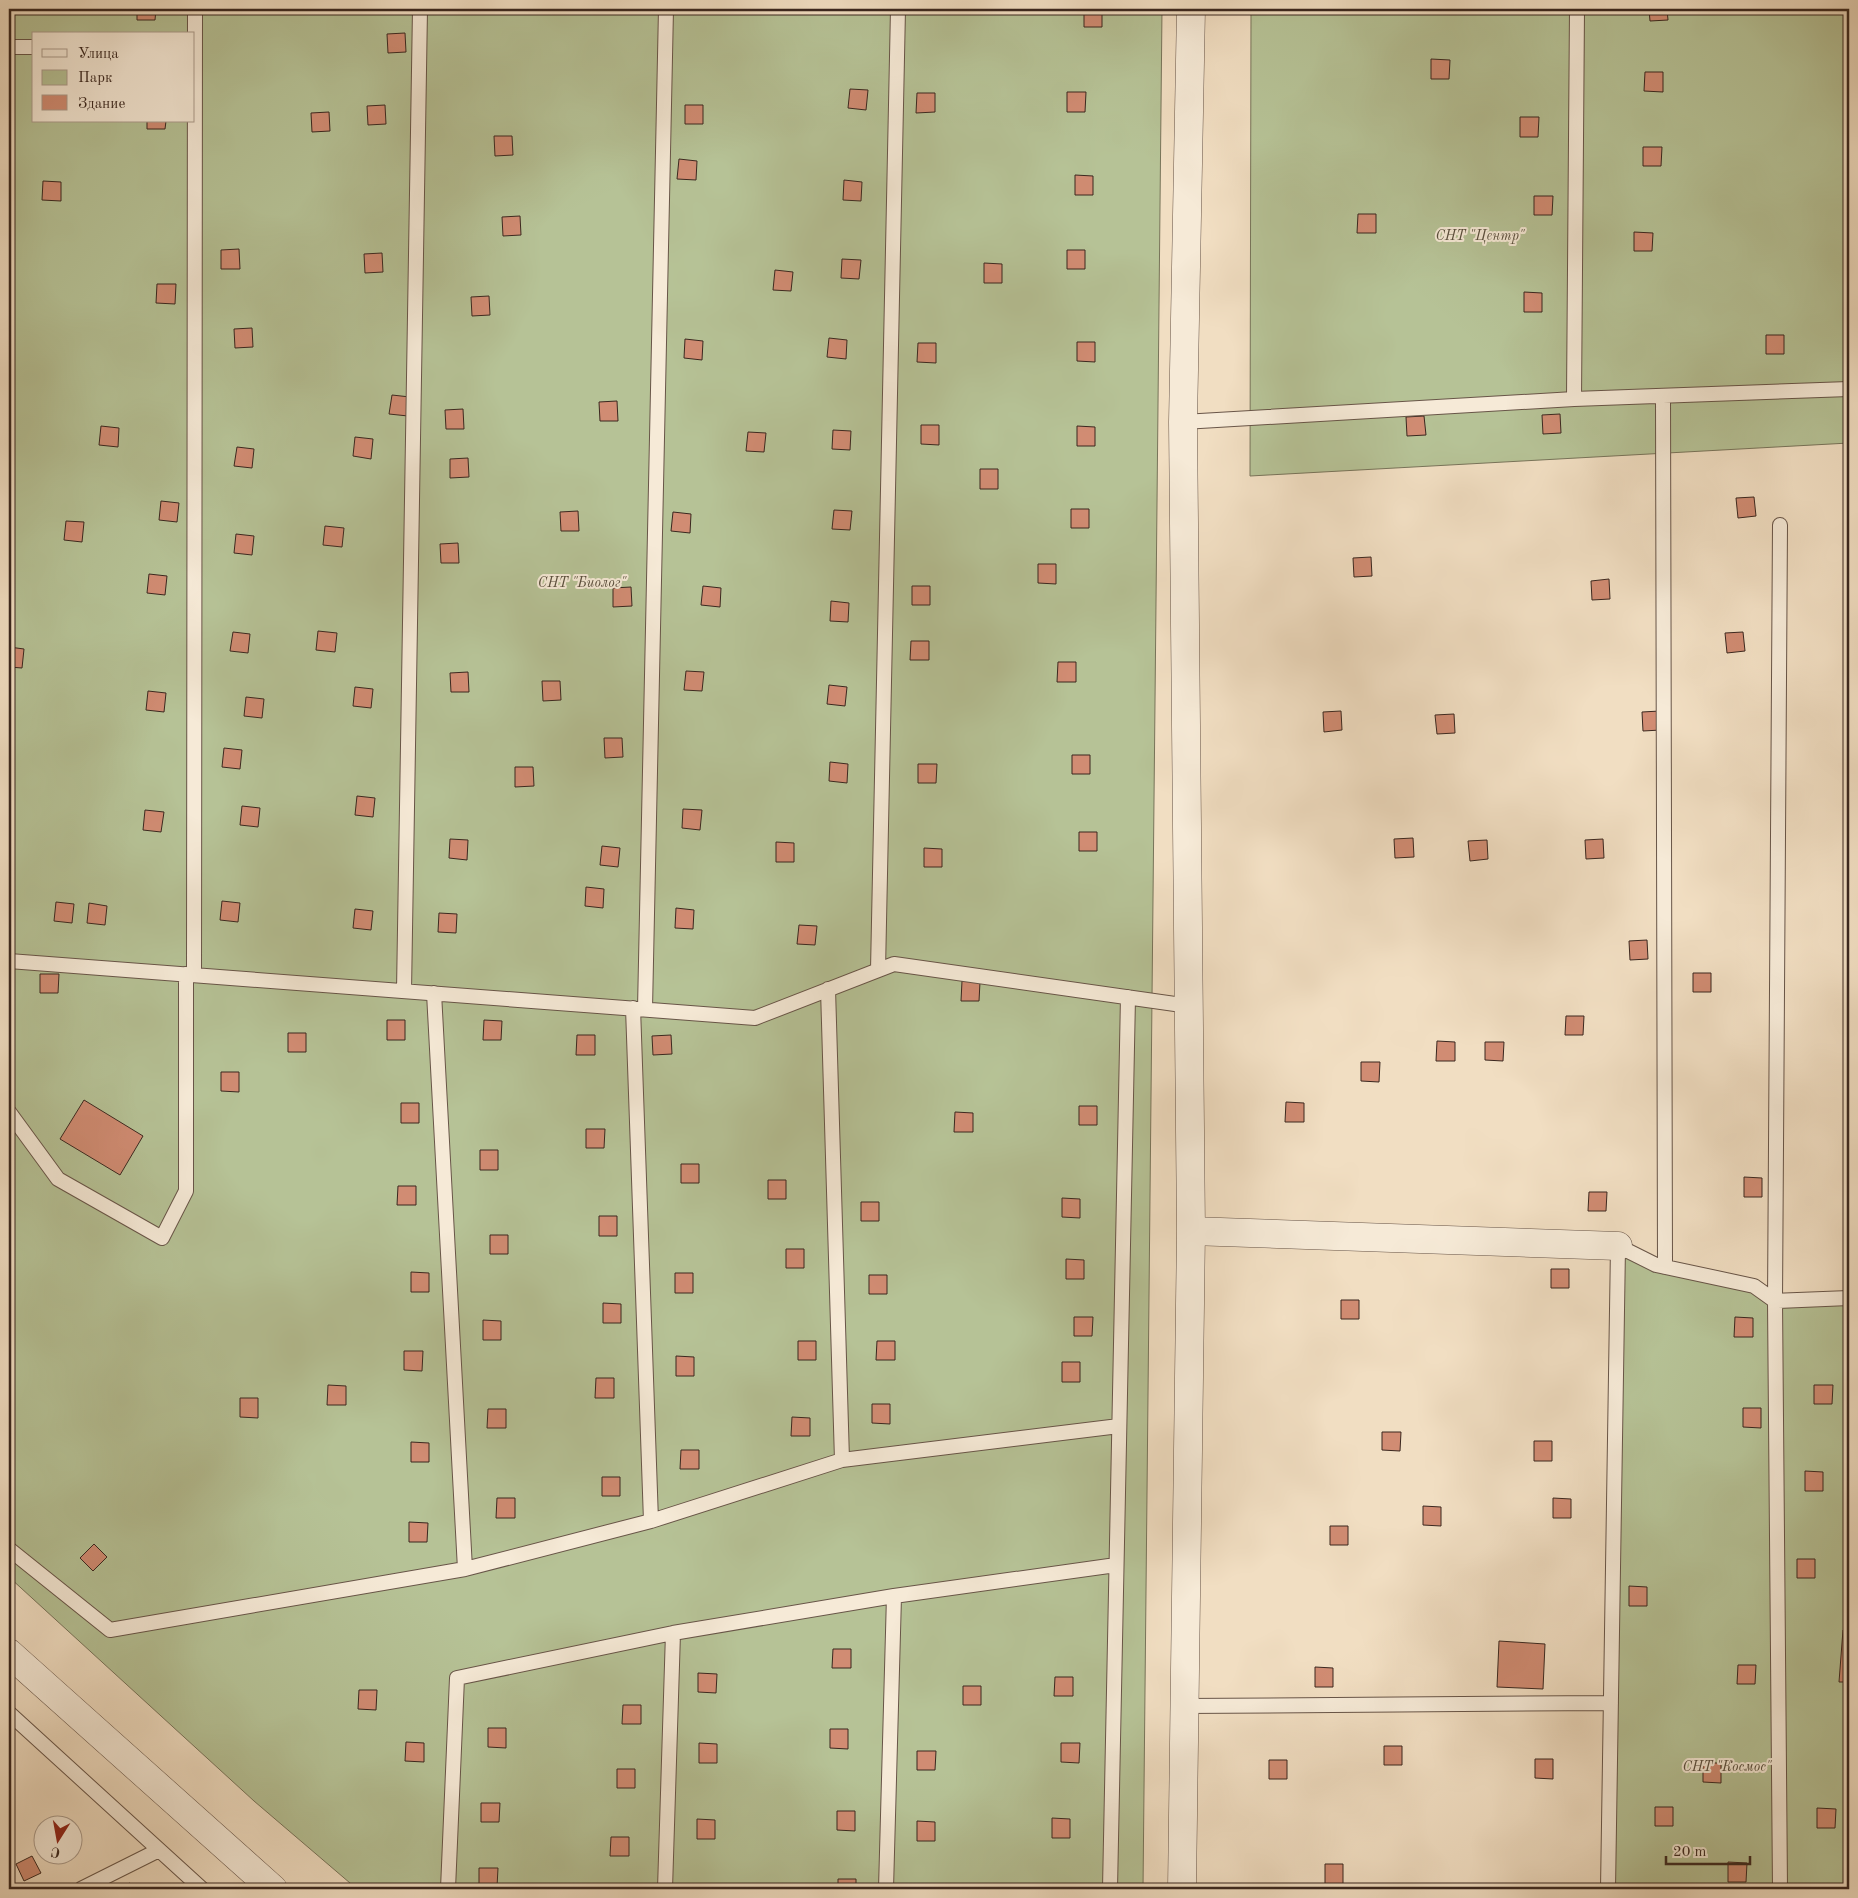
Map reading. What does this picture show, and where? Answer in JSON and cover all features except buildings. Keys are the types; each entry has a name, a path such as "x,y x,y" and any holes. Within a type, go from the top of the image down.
{"street":[{"path":"1182,1889 1183,1706 1191,1231 1183,422 1191,9"},
{"path":"1191,1231 1618,1246"},
{"path":"9,1653 273,1889"}],"lane":[{"path":"194,32 195,9"},
{"path":"404,991 420,9"},
{"path":"651,1522 639,1009 666,9"},
{"path":"878,970 898,9"},
{"path":"1574,399 1577,9"},
{"path":"9,46 32,47"},
{"path":"9,1112 58,1179 162,1238 186,1190 190,974 194,122"},
{"path":"1183,422 1574,399 1849,389"},
{"path":"1663,396 1665,1267"},
{"path":"1780,525 1775,1301 1780,1889"},
{"path":"9,961 755,1018 894,964 1189,1006"},
{"path":"828,989 842,1460"},
{"path":"434,993 465,1569"},
{"path":"1110,1889 1128,997"},
{"path":"1608,1889 1618,1246 1656,1265 1754,1286 1775,1301 1849,1298"},
{"path":"9,1549 110,1630 465,1569 651,1522 842,1460 1119,1426"},
{"path":"448,1889 457,1678 674,1633 894,1596 1116,1565"},
{"path":"886,1889 894,1596"},
{"path":"665,1889 674,1633"},
{"path":"1183,1706 1611,1703"},
{"path":"9,1713 202,1889"},
{"path":"80,1889 159,1850"}],"green space":[{"name":"СНТ \"Биолог\"","path":"9,9 1162,9 1143,1889 357,1889 254,1801 9,1577"},
{"name":"СНТ \"Центр\"","path":"1251,9 1849,9 1849,443 1250,476"},
{"name":"СНТ \"Космос\"","path":"1618,1246 1656,1265 1754,1286 1775,1301 1849,1298 1849,1889 1603,1889"}]}
